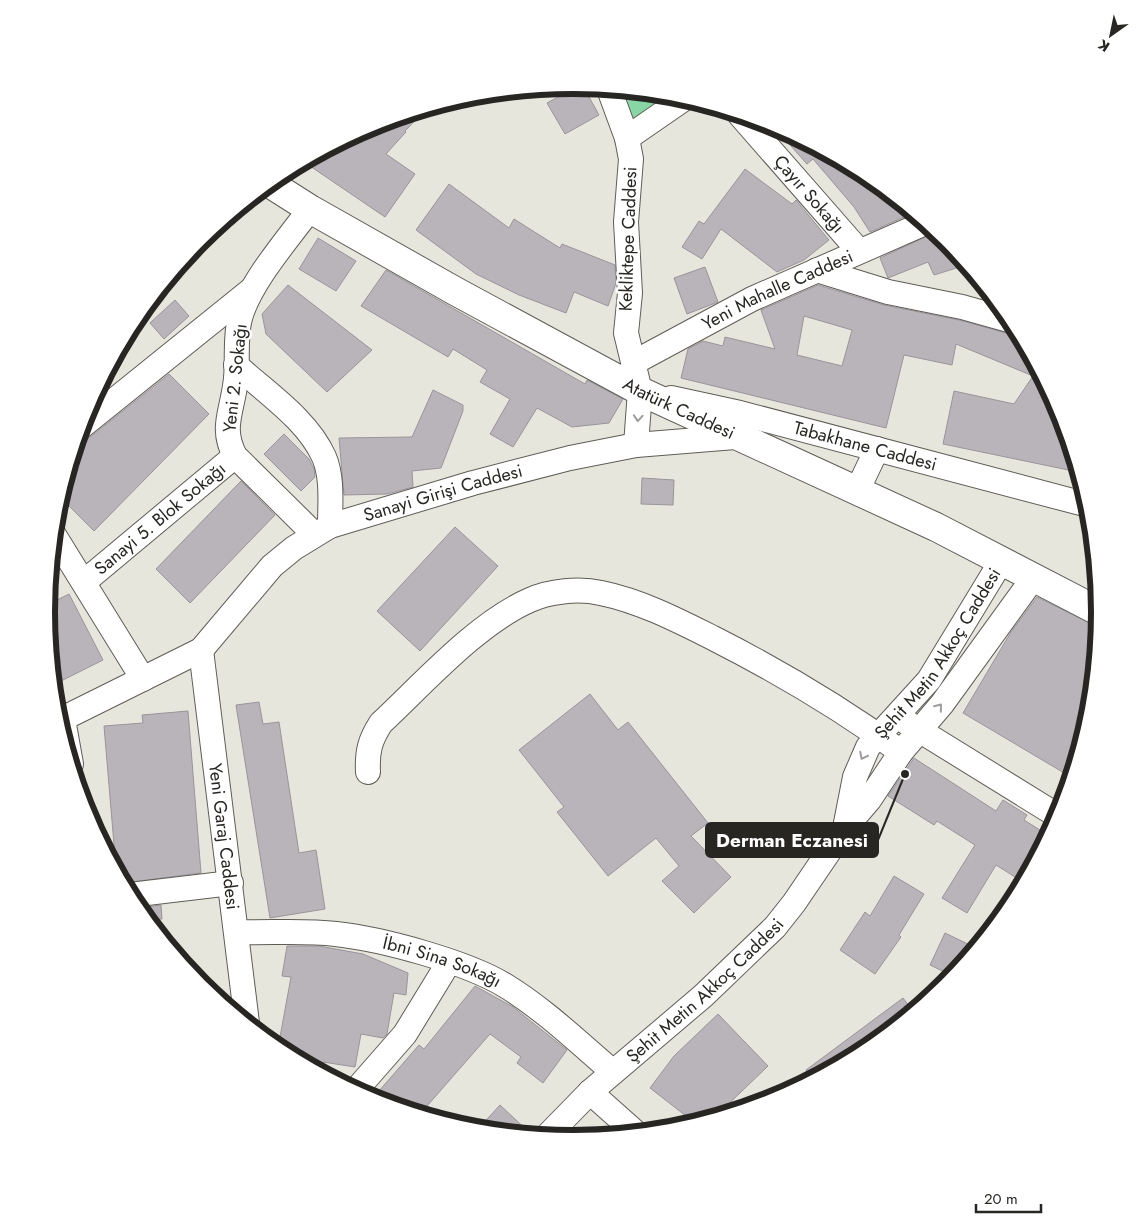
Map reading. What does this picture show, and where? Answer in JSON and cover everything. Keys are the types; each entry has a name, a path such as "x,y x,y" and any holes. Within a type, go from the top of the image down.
{"main road":[{"name":"Atatürk Caddesi","path":"276,188 310,209 640,391 1002,560 1091,607"}],"street":[{"name":"Kekliktepe Caddesi","path":"611,95 628,138 631,159 626,222 630,278 626,333 640,391 636,446"},
{"path":"628,138 676,104"},
{"name":"Çayır Sokağı","path":"748,124 859,251"},
{"name":"Yeni 2. Sokağı","path":"310,209 254,287 240,318 236,385 227,433 235,456 322,530"},
{"name":"Yeni Mahalle Caddesi","path":"633,363 708,321 817,270 918,226"},
{"path":"817,270 888,292 962,306 999,317"},
{"path":"93,418 254,287"},
{"path":"236,365 296,418 323,457 328,474 322,530"},
{"name":"Tabakhane Caddesi","path":"640,391 740,413 1079,503"},
{"name":"Sanayi Girişi Caddesi","path":"202,650 272,566 322,530 518,470 570,458 636,446 735,437"},
{"path":"857,491 877,449"},
{"name":"Sanayi 5. Blok Sokağı","path":"84,582 235,456"},
{"path":"59,546 84,582 143,679"},
{"name":"Şehit Metin Akkoç Caddesi","path":"845,828 860,760 878,735 929,680 1002,560"},
{"name":"Şehit Metin Akkoç Caddesi","path":"553,1129 590,1092 704,996 775,927 794,903 845,828 869,800 901,752 952,690 1034,577"},
{"path":"368,772 367,752 370,739 381,723 473,638 504,615 530,600 555,593 578,591 599,592 614,596 668,616 753,659 878,735 901,752"},
{"path":"66,717 202,650"},
{"name":"Yeni Garaj Caddesi","path":"202,650 238,932 246,1013"},
{"path":"896,717 1051,812"},
{"path":"138,894 231,883"},
{"name":"İbni Sina Sokağı","path":"238,932 336,934 370,940 449,962 482,974 506,986 570,1035 613,1072"},
{"path":"361,1085 405,1034 449,962"},
{"path":"590,1092 630,1127"}],"green space":[{"path":"619,96 660,101 630,126"}],"building":[{"path":"563,94 588,94 599,115 565,134 547,103"},
{"path":"418,118 386,154 415,174 385,217 310,166 375,133"},
{"path":"785,139 832,163 861,181 906,216 870,232 854,207 813,159 807,164"},
{"path":"745,169 792,204 796,200 829,240 804,260 777,272 721,229 702,259 682,247 699,221 704,224"},
{"path":"449,184 509,228 514,219 560,248 562,244 615,265 616,283 608,306 574,292 566,313 519,295 476,274 416,230"},
{"path":"928,236 959,267 934,275 928,262 888,278 880,258"},
{"path":"318,238 356,261 336,291 299,269"},
{"path":"705,267 718,302 687,314 674,278"},
{"path":"386,270 585,384 587,380 623,399 609,423 572,427 537,408 513,447 490,434 510,399 480,382 487,370 453,349 448,357 361,306"},
{"path":"288,285 372,350 327,392 266,334 262,314"},
{"path":"818,285 884,305 959,320 1010,334 1038,383 1052,414 1064,445 1071,471 943,444 954,391 1014,404 1033,376 956,344 952,365 904,355 886,428 681,378 688,349 703,341 723,346 725,337 775,349 761,310","holes":["804,316 852,330 842,366 797,355"]},
{"path":"175,300 189,316 164,339 150,323"},
{"path":"169,374 209,414 94,531 67,504 82,446"},
{"path":"433,390 463,405 463,411 441,468 412,471 413,487 387,494 344,495 339,438 412,437"},
{"path":"284,434 309,459 314,469 315,477 301,491 264,454"},
{"path":"642,478 674,480 673,505 641,504"},
{"path":"241,481 275,515 190,603 156,569"},
{"path":"455,527 498,566 420,651 377,611"},
{"path":"69,594 103,660 59,682 56,646 55,601"},
{"path":"1037,597 1091,623 1087,680 1081,713 1065,774 963,713 1011,632"},
{"path":"590,694 618,730 628,722 708,823 691,836 731,877 694,913 662,881 679,866 656,838 608,876 557,812 564,807 519,750"},
{"path":"259,702 263,724 279,722 299,853 316,850 325,909 270,918 236,705"},
{"path":"188,711 201,873 131,882 115,854 104,726 143,723 142,715"},
{"path":"914,758 996,811 1003,800 1027,815 1024,820 1042,831 1017,878 996,865 967,913 942,898 975,845 937,821 934,825 888,796"},
{"path":"894,876 924,894 899,935 901,937 875,974 840,950 865,912 870,916"},
{"path":"161,905 162,919 156,919 147,907"},
{"path":"945,933 969,945 945,972 930,965"},
{"path":"287,946 319,946 363,954 408,973 406,995 394,993 387,1034 383,1038 361,1034 355,1067 323,1062 323,1066 280,1039 291,977 282,976"},
{"path":"475,986 513,1007 567,1050 543,1083 517,1063 521,1057 490,1034 425,1108 378,1092 419,1045 424,1049"},
{"path":"903,998 909,1006 861,1043 808,1074 806,1070"},
{"path":"718,1014 768,1066 725,1107 687,1117 650,1088 674,1056"},
{"path":"500,1105 524,1128 505,1126 484,1122"}],"place":[{"name":"Derman Eczanesi","path":"905,774"}]}
